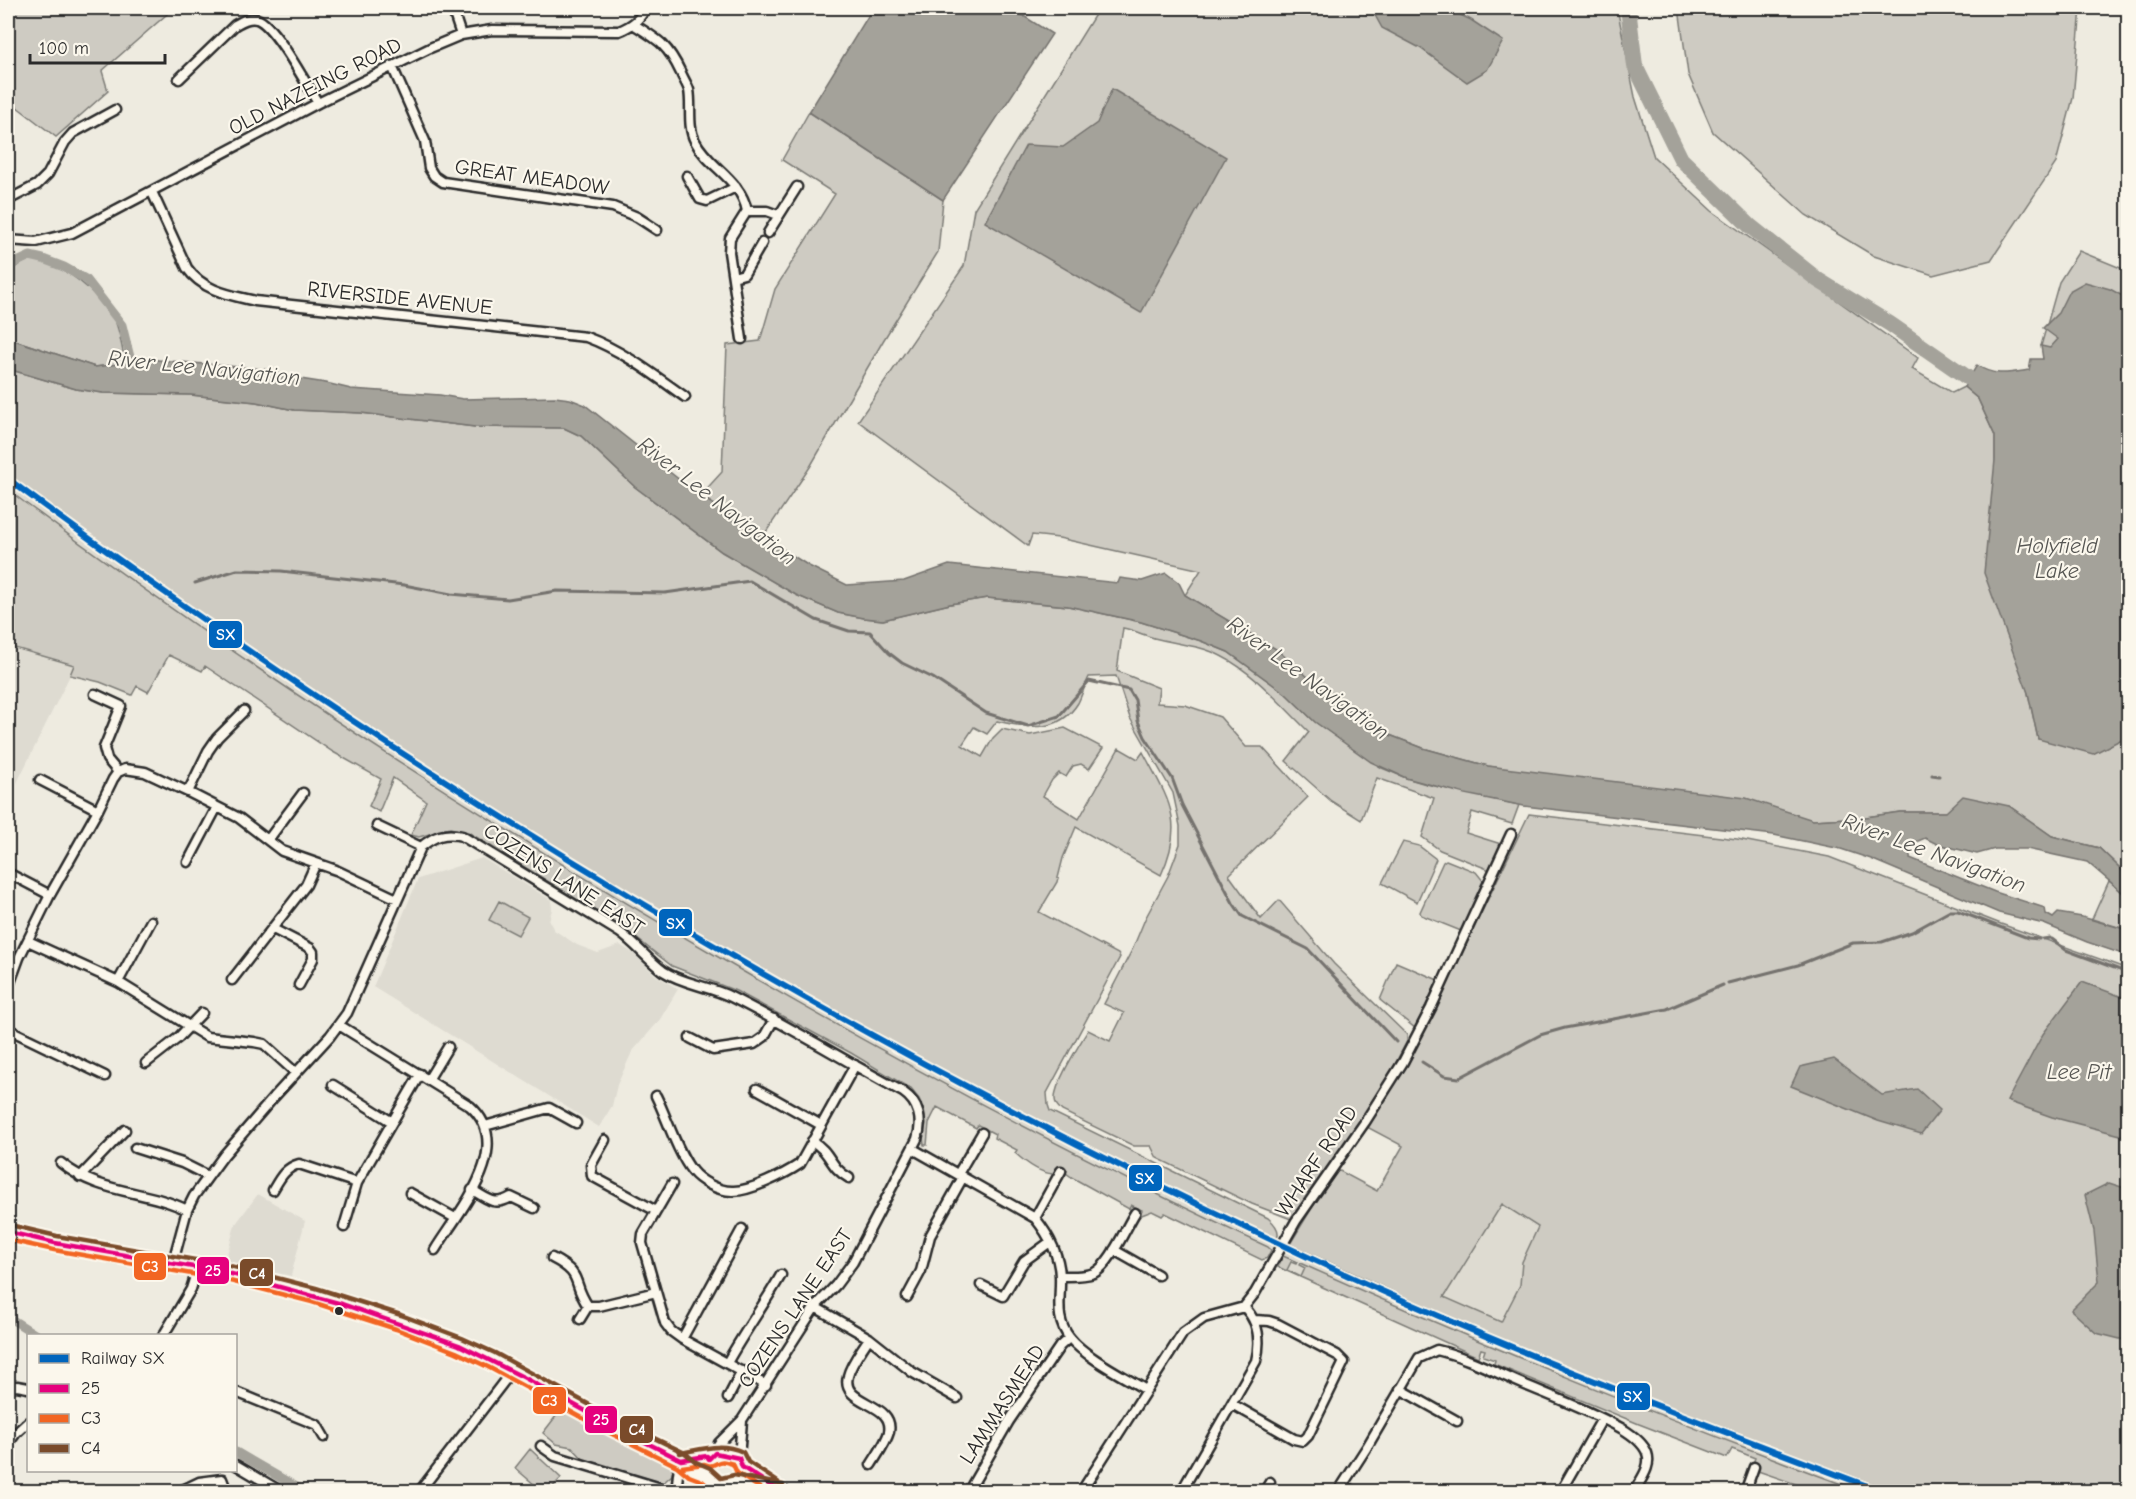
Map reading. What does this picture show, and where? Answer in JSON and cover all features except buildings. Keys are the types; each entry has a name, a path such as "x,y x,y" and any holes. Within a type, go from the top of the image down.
{"main road":[{"path":"8,1232 51,1243 172,1262 253,1279 363,1310 429,1333 512,1371 681,1460 692,1469 706,1474 718,1485 727,1486 733,1482 741,1462"},
{"path":"681,1460 727,1454 778,1490"},
{"path":"706,1474 712,1456"},
{"path":"733,1482 778,1490"}],"street":[{"path":"452,8 461,35"},
{"path":"646,8 633,24 659,39 672,55 689,90 694,140 732,180 746,204 747,211 730,238 729,252 742,339"},
{"path":"179,79 235,25 246,19 256,19 265,24 287,53 318,103"},
{"name":"OLD NAZEING ROAD","path":"8,240 36,242 72,233 318,103 461,35 492,30 604,32 619,31 633,24"},
{"name":"GREAT MEADOW","path":"392,66 425,141 429,168 434,176 443,182 613,207 637,217 657,230"},
{"path":"8,200 37,185 48,174 65,142 73,133 115,110"},
{"path":"687,176 700,200 706,201 736,187"},
{"path":"768,232 797,187"},
{"name":"RIVERSIDE AVENUE","path":"152,192 187,268 194,278 220,292 255,301 586,337 616,351 685,397"},
{"path":"747,211 767,211 778,215"},
{"path":"733,277 744,274 762,243"},
{"path":"95,694 121,706 104,748 107,759 118,772"},
{"path":"188,792 208,751 217,738 244,711"},
{"path":"8,983 50,895 118,772 129,768 144,772 188,792 239,818 289,854 316,863 397,899"},
{"path":"40,780 98,810"},
{"path":"268,840 303,793"},
{"path":"188,862 217,807"},
{"path":"172,1262 187,1210 194,1196 274,1097 339,1025 358,992 421,847 378,826"},
{"name":"WHARF ROAD","path":"1244,1307 1255,1293 1296,1221 1365,1122 1403,1062 1431,1008 1511,834"},
{"name":"COZENS LANE EAST","path":"421,847 430,839 444,835 466,838 618,932 636,945 662,970 675,978 705,986 774,1019 903,1092 911,1098 918,1110 921,1122 920,1131 913,1149 853,1262 836,1285 815,1307 742,1420 719,1443 712,1456"},
{"path":"232,981 306,885 316,863"},
{"path":"8,873 50,895"},
{"path":"118,982 151,921"},
{"path":"273,929 310,948 313,952 313,959 299,985"},
{"path":"28,941 118,982 212,1039 264,1044 296,1073"},
{"path":"146,1063 178,1038 202,1012"},
{"path":"690,1038 713,1050 754,1044 764,1037 774,1019"},
{"path":"339,1025 470,1106 485,1126 488,1152 485,1164 435,1251"},
{"path":"8,1029 105,1076"},
{"path":"428,1080 448,1047"},
{"path":"656,1096 690,1169 698,1177 721,1189 743,1190 789,1171 800,1164 855,1065"},
{"path":"345,1227 357,1183 420,1074"},
{"path":"333,1085 392,1122"},
{"path":"758,1089 821,1125"},
{"path":"485,1126 549,1108 576,1123"},
{"path":"80,1177 125,1130"},
{"path":"907,1297 921,1271 930,1236 982,1133"},
{"path":"605,1140 591,1166 592,1176 656,1211"},
{"path":"812,1141 825,1151 836,1169 849,1178"},
{"path":"135,1148 182,1163 208,1176"},
{"name":"LAMMASMEAD","path":"913,1149 1035,1218 1058,1258 1060,1276 1058,1307 1060,1320 1069,1338 1087,1353 1146,1390"},
{"path":"62,1163 80,1177 98,1185 172,1203 187,1210"},
{"path":"273,1190 284,1173 299,1164 357,1183"},
{"path":"1035,1218 1061,1171"},
{"path":"672,1184 644,1234 642,1243 668,1328 766,1385"},
{"path":"472,1190 495,1203 512,1197 534,1209"},
{"path":"410,1193 455,1218"},
{"path":"1060,1276 1085,1275 1105,1265 1135,1213"},
{"path":"682,1338 742,1229"},
{"path":"981,1285 1003,1296 1024,1261 1050,1242"},
{"path":"1114,1250 1158,1275"},
{"path":"552,1258 564,1264 574,1274 588,1306"},
{"path":"164,1334 191,1289 198,1267"},
{"path":"727,1363 781,1275"},
{"path":"588,1306 599,1306 656,1292"},
{"path":"580,1319 588,1306"},
{"path":"815,1307 868,1338 904,1366 957,1398"},
{"path":"1081,1491 1178,1340 1190,1327 1204,1318 1244,1307 1255,1320 1259,1344 1258,1354 1252,1370 1181,1491"},
{"path":"1232,1404 1303,1442 1344,1362 1337,1355 1278,1324 1255,1320"},
{"path":"868,1338 847,1380 852,1393 883,1412 889,1420 888,1436 871,1465"},
{"name":"LAMMASMEAD","path":"968,1491 1009,1421 1060,1346 1069,1338"},
{"path":"1355,1491 1340,1488 1419,1358 1437,1350 1465,1359 1621,1428 1640,1442 1648,1461 1646,1470 1634,1491"},
{"path":"419,1491 512,1371"},
{"path":"728,1398 742,1371"},
{"path":"8,1387 27,1388"},
{"path":"1400,1389 1457,1421"},
{"path":"237,1392 317,1425 324,1437"},
{"path":"1562,1489 1602,1419"},
{"name":"COZENS LANE EAST","path":"741,1462 742,1420"},
{"path":"8,1444 15,1433 27,1423"},
{"path":"541,1446 555,1456 675,1491 681,1460"},
{"path":"237,1467 282,1491"},
{"path":"1745,1491 1754,1467"},
{"path":"678,1481 692,1469"},
{"path":"178,1491 224,1474 227,1491"},
{"path":"1264,1491 1270,1482"}],"shaded area":[{"path":"8,8 174,8 102,71 108,91 56,137 8,100"},
{"path":"1099,8 1617,8 1635,97 1654,157 1712,211 1918,358 1912,369 1952,393 1964,387 1978,399 1995,436 1995,460 2028,693 2038,739 2119,740 2128,736 2128,882 2121,869 2099,848 2052,836 2009,806 1813,820 1488,766 1423,748 1387,734 1334,700 1276,649 1185,595 1201,570 1059,538 1032,535 1028,546 858,421 964,266 974,209"},
{"path":"1679,8 2081,8 2073,98 2056,163 1991,260 1933,275 1874,256 1806,215 1713,132 1688,74"},
{"path":"809,112 943,200 938,252 810,467 764,535 700,496 722,472 727,345 760,341 775,289 835,194 782,160"},
{"path":"2079,251 2128,271 2128,307 2063,339 2053,356 2041,346 2059,282"},
{"path":"30,259 52,265 72,275 97,297 116,323 126,363 95,367 8,338 8,271"},
{"path":"8,369 76,389 103,393 191,395 256,402 294,410 361,413 475,427 564,428 581,436 635,487 722,552 796,595 838,613 883,620 987,598 1068,606 1141,622 1228,652 1286,694 1315,722 1382,768 1426,784 1519,805 1512,824 1472,812 1466,833 1501,844 1490,870 1440,850 1422,837 1434,798 1377,778 1361,820 1331,801 1286,761 1309,732 1245,671 1205,649 1154,638 1123,628 1117,671 1159,688 1157,703 1185,705 1220,717 1246,747 1262,747 1308,797 1229,875 1261,919 1279,900 1334,964 1407,1035 1407,1041 1377,1098 1291,1219 1252,1204 1157,1158 1151,1146 1134,1146 1062,1111 1055,1099 1063,1074 1088,1030 1110,1041 1124,1013 1104,1004 1168,876 1180,844 1180,826 1173,793 1130,718 1116,676 1089,677 1078,703 1062,720 1031,727 997,721 987,734 974,727 962,745 982,757 993,738 1002,729 1030,735 1065,728 1103,748 1089,769 1081,764 1073,766 1066,777 1059,773 1043,796 1079,819 1119,748 1138,759 1143,752 1160,783 1171,811 1172,840 1161,875 1076,827 1063,858 1057,882 1039,912 1120,957 1047,1093 1048,1105 1050,1111 1268,1218 1275,1224 1277,1238 1231,1218 1016,1110 731,952 512,821 369,730 262,658 152,581 8,475"},
{"path":"8,475 113,554 298,683 561,852 801,992 930,1064 1118,1162 1277,1238 1271,1250 1049,1140 892,1055 681,936 485,817 351,732 158,601 8,490"},
{"path":"8,490 186,619 277,681 368,742 554,859 744,972 938,1081 1069,1150 1268,1247 1271,1250 1267,1258 1262,1260 1165,1213 1162,1216 1152,1211 1139,1216 1142,1210 1131,1205 1129,1209 1073,1178 1066,1173 1067,1170 1058,1166 1053,1174 1038,1170 1015,1153 1017,1150 994,1138 995,1134 978,1125 976,1128 937,1107 929,1123 927,1145 924,1145 926,1124 924,1110 911,1089 851,1053 736,991 672,966 622,927 468,832 450,828 419,837 411,835 426,801 393,778 379,812 369,806 381,779 333,752 205,666 202,671 169,655 148,692 137,686 132,695 100,682 70,675 74,665 8,646"},
{"path":"8,646 75,665 8,801"},
{"path":"1529,814 1737,839 1829,857 2001,924 2128,969 2128,1491 1893,1491 1725,1429 1516,1346 1290,1244 1338,1170 1377,1191 1403,1146 1367,1127 1421,1038","holes":["1502,1204 1538,1227 1522,1262 1520,1285 1501,1322 1444,1297"]},
{"path":"1403,842 1419,846 1436,859 1417,902 1382,883"},
{"path":"482,858 551,900 552,909 549,921 554,930 577,945 598,953 620,945 634,954 655,975 678,989 659,1021 632,1052 617,1085 612,1106 599,1127 373,987 418,879"},
{"path":"1446,860 1476,872 1484,882 1461,931 1421,915 1420,912"},
{"path":"2109,881 2128,897 2128,930 2092,919"},
{"path":"499,901 528,917 518,935 489,920"},
{"path":"1396,962 1438,980 1415,1028 1380,1000"},
{"path":"258,1194 305,1221 291,1276 225,1262 235,1225"},
{"path":"1502,1203 1539,1227 1520,1285 1500,1322 1444,1298"},
{"path":"1290,1244 1516,1346 1725,1429 1893,1491 1860,1491 1721,1440 1511,1356 1301,1263 1305,1268 1301,1277 1287,1270 1291,1261 1283,1256"},
{"path":"1283,1256 1297,1262 1296,1264 1291,1262 1287,1270 1301,1277 1305,1268 1299,1265 1300,1263 1578,1382 1860,1491 1816,1491 1758,1471 1752,1466 1755,1458 1732,1449 1727,1458 1639,1424 1494,1364 1495,1360 1483,1356 1485,1350 1481,1349 1478,1357 1278,1267"},
{"path":"563,1407 572,1414 670,1463 672,1475 663,1483 584,1460 572,1447 556,1444 543,1433"},
{"path":"530,1449 561,1478 549,1491 542,1491 515,1468"}],"water":[{"path":"873,8 1011,8 1052,34 943,200 809,112"},
{"path":"1371,8 1446,8 1471,20 1503,41 1487,70 1467,82 1420,48 1382,28"},
{"path":"1112,89 1226,157 1141,313 985,222 1026,145 1063,147 1097,123"},
{"name":"Holyfield Lake","path":"2085,282 2110,289 2128,299 2128,736 2093,754 2038,739 2028,693 1984,573 1995,460 1995,436 1978,399 1964,387 1977,365 1995,373 2008,373 2029,370 2031,359 2043,359 2041,346 2050,348 2058,339 2043,328 2058,313 2069,291"},
{"name":"River Lee Navigation","path":"8,338 95,367 126,363 135,358 264,369 294,378 351,389 440,395 463,399 555,397 570,399 585,405 700,496 809,566 847,585 904,581 949,565 1118,583 1120,578 1142,581 1166,573 1179,583 1185,595 1276,649 1334,700 1387,734 1423,748 1488,766 1746,798 1813,820 1866,817 1900,812 1946,812 1963,796 2009,806 2052,836 2099,848 2121,869 2128,882 2128,897 2087,862 2027,849 1995,849 1977,854 1937,844 1925,838 1911,844 1910,858 1995,892 2045,908 2046,914 2053,918 2058,913 2128,930 2128,956 2044,924 1999,913 1871,859 1841,849 1774,835 1524,806 1465,794 1406,778 1371,762 1315,722 1286,694 1228,652 1141,622 1068,606 987,598 883,620 838,613 796,595 722,552 635,487 581,436 564,428 475,427 361,413 294,410 256,402 191,395 103,393 76,389 8,369"},
{"name":"Lee Pit","path":"2082,982 2128,999 2128,1137 2052,1117 2007,1101 2043,1034"},
{"path":"1834,1059 1882,1095 1917,1089 1940,1110 1921,1134 1878,1121 1791,1086 1800,1067"},
{"path":"2109,1183 2128,1189 2128,1341 2096,1333 2071,1310 2099,1282 2094,1231 2085,1195"}],"waterway":[{"path":"1628,8 1635,66 1681,159 1750,226 1818,280 1890,324 1968,378"},
{"name":"River Lee Navigation","path":"8,266 30,256 64,267 87,280 122,325 132,372"},
{"path":"195,583 237,570 281,571 404,585 451,594 508,599 557,591 665,593 750,581 816,620 849,631 870,632 889,653 902,663 933,678 986,713 1028,726 1059,716 1089,681 1129,690 1135,700 1138,721 1145,737 1172,778 1182,805 1242,916 1308,949 1396,1042"},
{"path":"1932,775 1939,776"},
{"path":"1728,983 1798,965 1853,943 1882,942 1912,932 1950,911 1958,911 2028,938 2039,939"},
{"path":"2043,939 2050,938"},
{"path":"2052,939 2066,950 2128,973"},
{"path":"1422,1062 1444,1076 1459,1078 1540,1035 1565,1028 1667,1009 1723,985"},
{"path":"8,1317 35,1334"},
{"path":"237,1453 305,1492"}],"rail line":[{"name":"SX","path":"8,479 168,595 331,706 497,814 665,917 836,1015 1010,1109 1186,1198 1364,1283 1622,1392 1883,1492"}],"transit line":[{"name":"C4","path":"10,1225 57,1236 230,1266 316,1288 401,1315 495,1353 621,1422 685,1453 696,1462 710,1468 721,1478 734,1475 783,1485"},
{"name":"25","path":"8,1232 55,1243 228,1273 342,1304 459,1345 681,1460 707,1456 709,1459 715,1453 739,1458 742,1467 781,1492"},
{"name":"C3","path":"8,1240 226,1280 312,1302 396,1329 488,1367 677,1466 689,1476 702,1481 714,1492"},
{"name":"C4","path":"680,1453 712,1447 735,1449 743,1452 748,1462 778,1482"},
{"name":"C3","path":"682,1467 704,1464 710,1466 728,1462 733,1464 737,1473 766,1492"}]}
